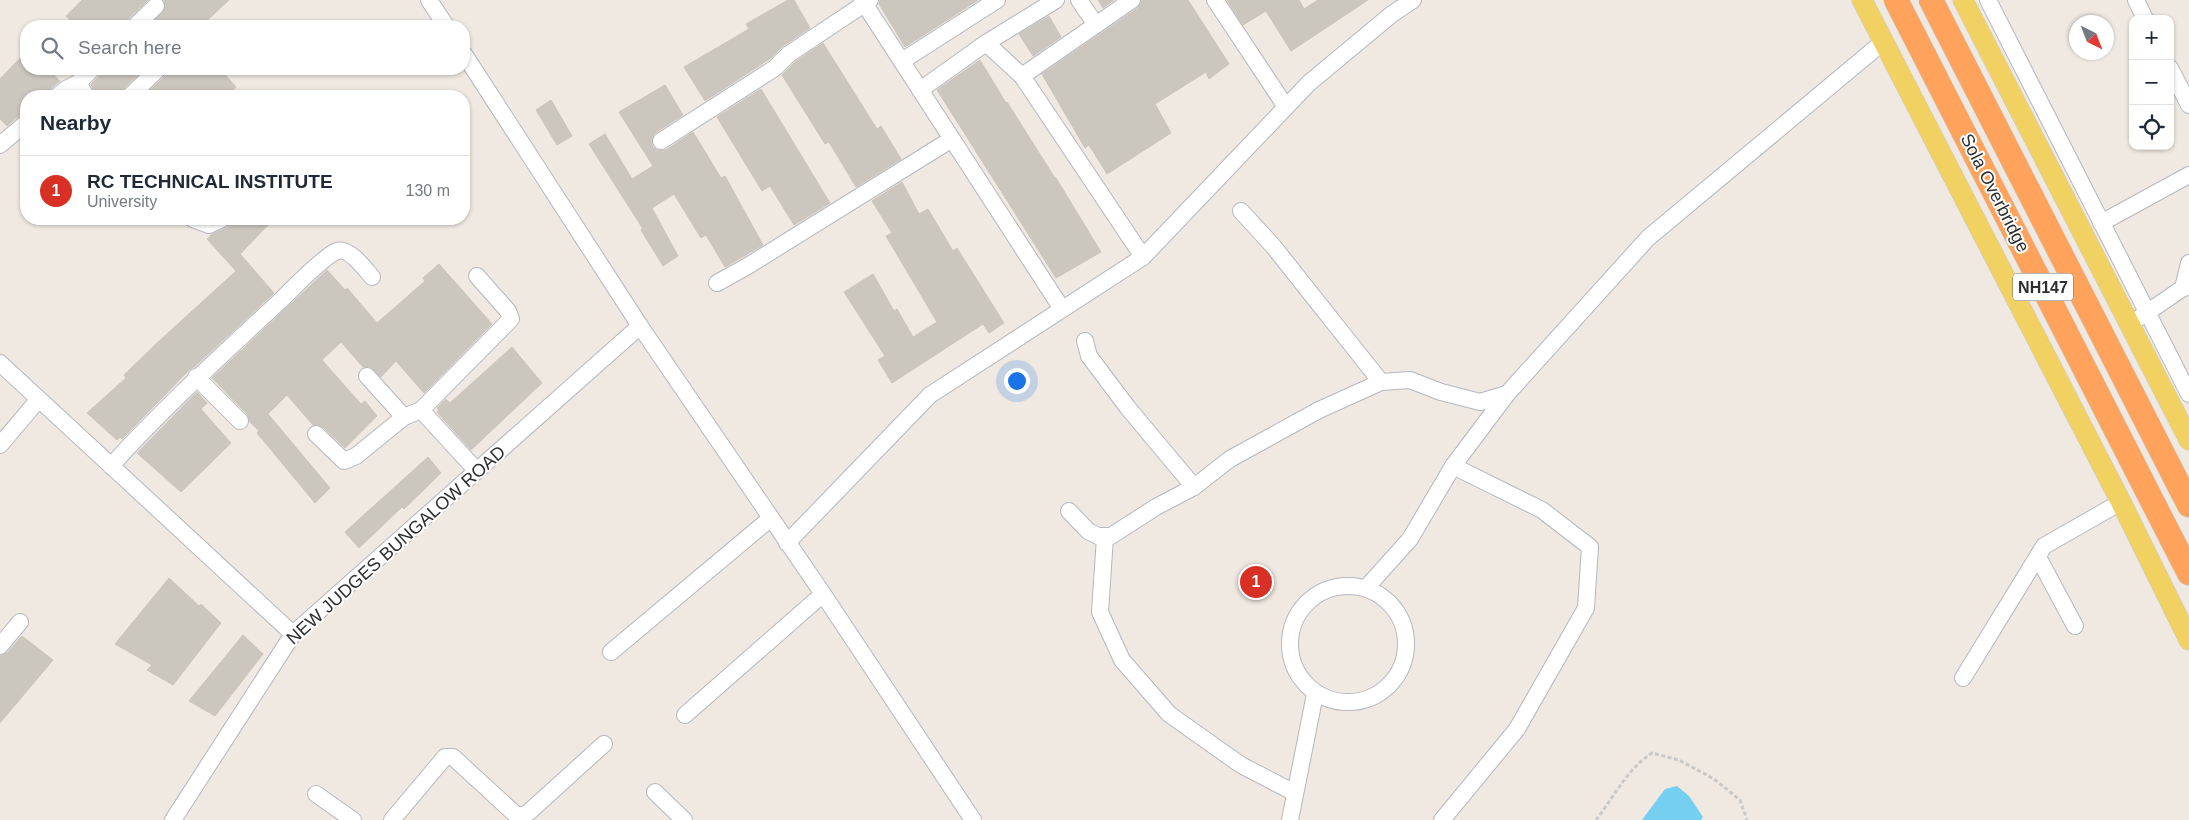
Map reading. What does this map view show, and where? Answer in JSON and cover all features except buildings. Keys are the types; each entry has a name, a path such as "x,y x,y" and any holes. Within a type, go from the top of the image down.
{"highway":[{"name":"Sola Overbridge","path":"1896,0 2189,573"},
{"name":"Sola Overbridge","path":"1930,0 2189,505"}],"main road":[{"path":"1862,0 2121,502 2189,640"},
{"path":"1963,0 2189,440"}],"street":[{"path":"429,0 442,20"},
{"path":"902,62 997,0"},
{"path":"920,90 986,43 1056,0"},
{"path":"1079,0 1096,24"},
{"path":"1022,76 1132,0"},
{"path":"1215,0 1286,107"},
{"path":"1988,0 2189,394"},
{"path":"2136,0 2143,15"},
{"path":"661,141 775,68 789,54 865,1 902,62 1062,309"},
{"path":"788,543 930,395 1143,257 1309,83 1410,1"},
{"path":"142,20 156,6"},
{"path":"1366,588 1410,539 1453,466 1507,394 1648,238 1883,42"},
{"path":"986,43 1022,76 1143,257"},
{"path":"470,63 640,326 974,820"},
{"path":"65,90 82,90 89,75"},
{"path":"136,90 152,75"},
{"path":"2174,76 2189,105"},
{"path":"0,145 20,127"},
{"path":"717,283 746,267 952,139"},
{"path":"2101,223 2189,175"},
{"path":"1241,211 1272,246 1381,382"},
{"path":"111,466 148,424 196,377 315,268 338,251 344,251 354,257 372,277"},
{"path":"2129,325 2186,287 2189,263"},
{"path":"316,434 344,461 356,456 404,417 421,410 511,319 508,311 477,276"},
{"name":"NEW JUDGES BUNGALOW ROAD","path":"173,820 293,634 640,326"},
{"path":"1085,341 1089,356 1128,408 1194,487"},
{"path":"0,363 293,634"},
{"path":"367,376 404,417"},
{"path":"196,377 240,421"},
{"path":"1069,511 1088,531 1098,536 1111,536 1156,507 1194,487 1230,459 1318,410 1381,382 1410,380 1441,392 1480,402 1507,394"},
{"path":"0,445 39,399"},
{"path":"421,410 477,471"},
{"path":"1442,820 1518,729 1586,608 1590,548 1542,510 1453,466"},
{"path":"1963,678 2044,546 2121,502"},
{"path":"611,652 771,518"},
{"path":"1105,537 1100,612 1122,660 1169,714 1241,765 1296,793"},
{"path":"2038,557 2075,626"},
{"path":"1346,586 1366,588 1386,599 1401,616 1408,644 1404,667 1386,691 1348,704 1315,694 1294,668 1290,636 1296,617 1313,597 1346,586"},
{"path":"685,715 823,594"},
{"path":"0,646 20,622"},
{"path":"1290,820 1315,694"},
{"path":"392,820 445,757 453,757 515,814 522,816 529,812 604,744"},
{"path":"655,792 684,820"},
{"path":"316,794 353,820"}],"path":[{"path":"1596,820 1620,784 1652,753 1679,760 1714,779 1740,800 1748,820"}],"water":[{"path":"1677,786 1689,796 1703,817 1701,820 1642,820 1665,789"}],"place":[{"name":"RC TECHNICAL INSTITUTE","path":"1256,582"}]}
